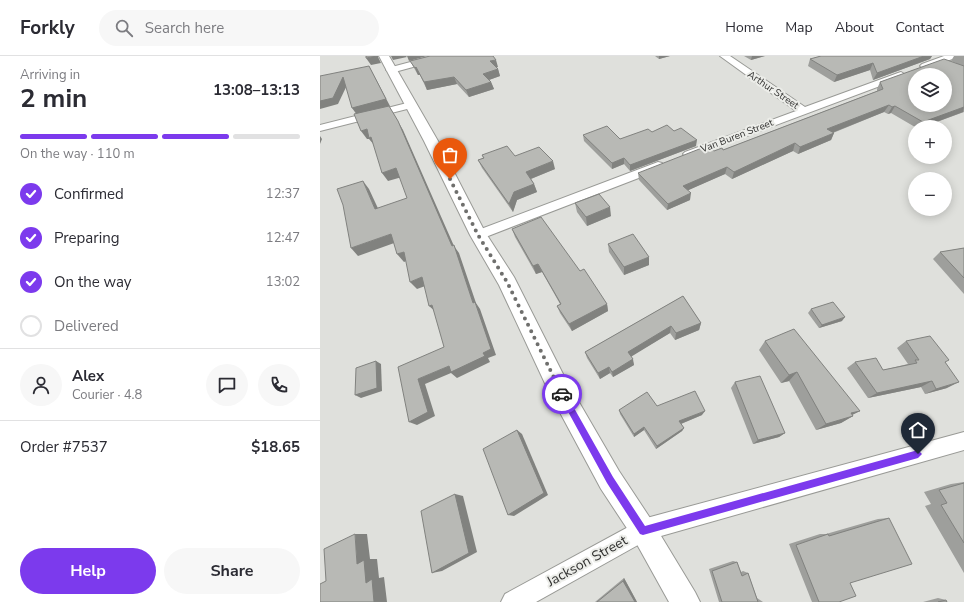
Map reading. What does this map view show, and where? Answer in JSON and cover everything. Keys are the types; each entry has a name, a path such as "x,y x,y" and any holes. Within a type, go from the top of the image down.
{"street":[{"path":"443,56 387,63 411,105 478,235 507,282 557,385 585,436 610,480 643,530 685,602"},
{"name":"Arthur Street","path":"724,56 803,111"},
{"name":"Van Buren Street","path":"478,235 803,111 936,58 952,61"},
{"path":"320,128 411,105"},
{"name":"Jackson Street","path":"513,602 643,530 964,441"}],"building":[{"path":"366,56 377,56 366,58"},
{"path":"430,56 493,56 496,60 490,61 498,69 483,74 491,82 466,90 454,77 424,82 416,67 415,68 410,61"},
{"path":"821,56 924,56 877,73 873,63 837,75 810,59"},
{"path":"944,59 964,66 964,107 952,111 952,68 919,68"},
{"path":"369,66 386,99 352,108 343,77 333,98 320,101 320,76"},
{"path":"908,72 908,112 950,112 928,120 920,120 895,106 892,107 889,105 827,129 834,133 800,147 795,143 734,172 727,167 683,186 691,193 668,204 638,173 707,146 714,151 722,148 723,150 883,89 880,82"},
{"path":"389,106 398,121 452,246 454,245 473,303 475,302 491,349 483,353 485,356 451,372 449,366 418,379 428,412 409,422 398,367 444,347 432,305 429,306 422,277 410,282 404,252 397,254 391,234 351,248 343,205 337,189 363,181 375,209 407,198 396,168 382,173 371,137 369,138 367,129 361,131 354,114"},
{"path":"667,125 674,131 681,128 697,140 630,165 624,158 612,163 583,135 607,126 620,139 648,129 652,132"},
{"path":"507,146 515,156 539,147 553,161 526,172 534,184 514,192 509,204 478,160 484,158 482,155"},
{"path":"599,194 610,207 586,217 575,203"},
{"path":"541,217 580,271 584,269 607,304 569,324 557,306 561,304 538,264 533,266 512,229"},
{"path":"633,234 649,257 624,267 608,244"},
{"path":"964,248 964,278 940,252"},
{"path":"683,296 701,323 676,333 671,326 628,352 633,359 612,372 609,367 598,373 585,352"},
{"path":"833,302 845,317 822,325 811,309"},
{"path":"794,329 860,411 851,413 853,416 826,424 797,372 789,375 765,341"},
{"path":"930,336 949,360 945,362 959,382 936,389 932,381 877,393 855,362 876,358 883,370 917,363 915,360 919,360 906,341"},
{"path":"376,361 377,388 355,395 356,368"},
{"path":"760,376 785,433 758,440 735,382"},
{"path":"695,391 705,411 679,421 684,428 657,446 644,427 634,434 619,410 647,392 657,406"},
{"path":"517,430 544,493 508,515 483,449"},
{"path":"964,483 964,543 941,505 947,503 939,490"},
{"path":"455,494 469,553 432,573 421,511"},
{"path":"889,518 912,564 850,583 856,596 839,602 819,602 796,545 828,534 829,536"},
{"path":"355,534 357,564 364,560 366,583 372,579 374,602 320,602 320,584 326,581 324,549"},
{"path":"737,562 742,576 748,573 758,602 722,602 712,571"},
{"path":"623,581 635,602 597,602"}],"way so far":[{"path":"450,179 462,206 478,235 507,282 562,394"}],"route":[{"path":"562,394 610,480 643,530 918,454"}]}
